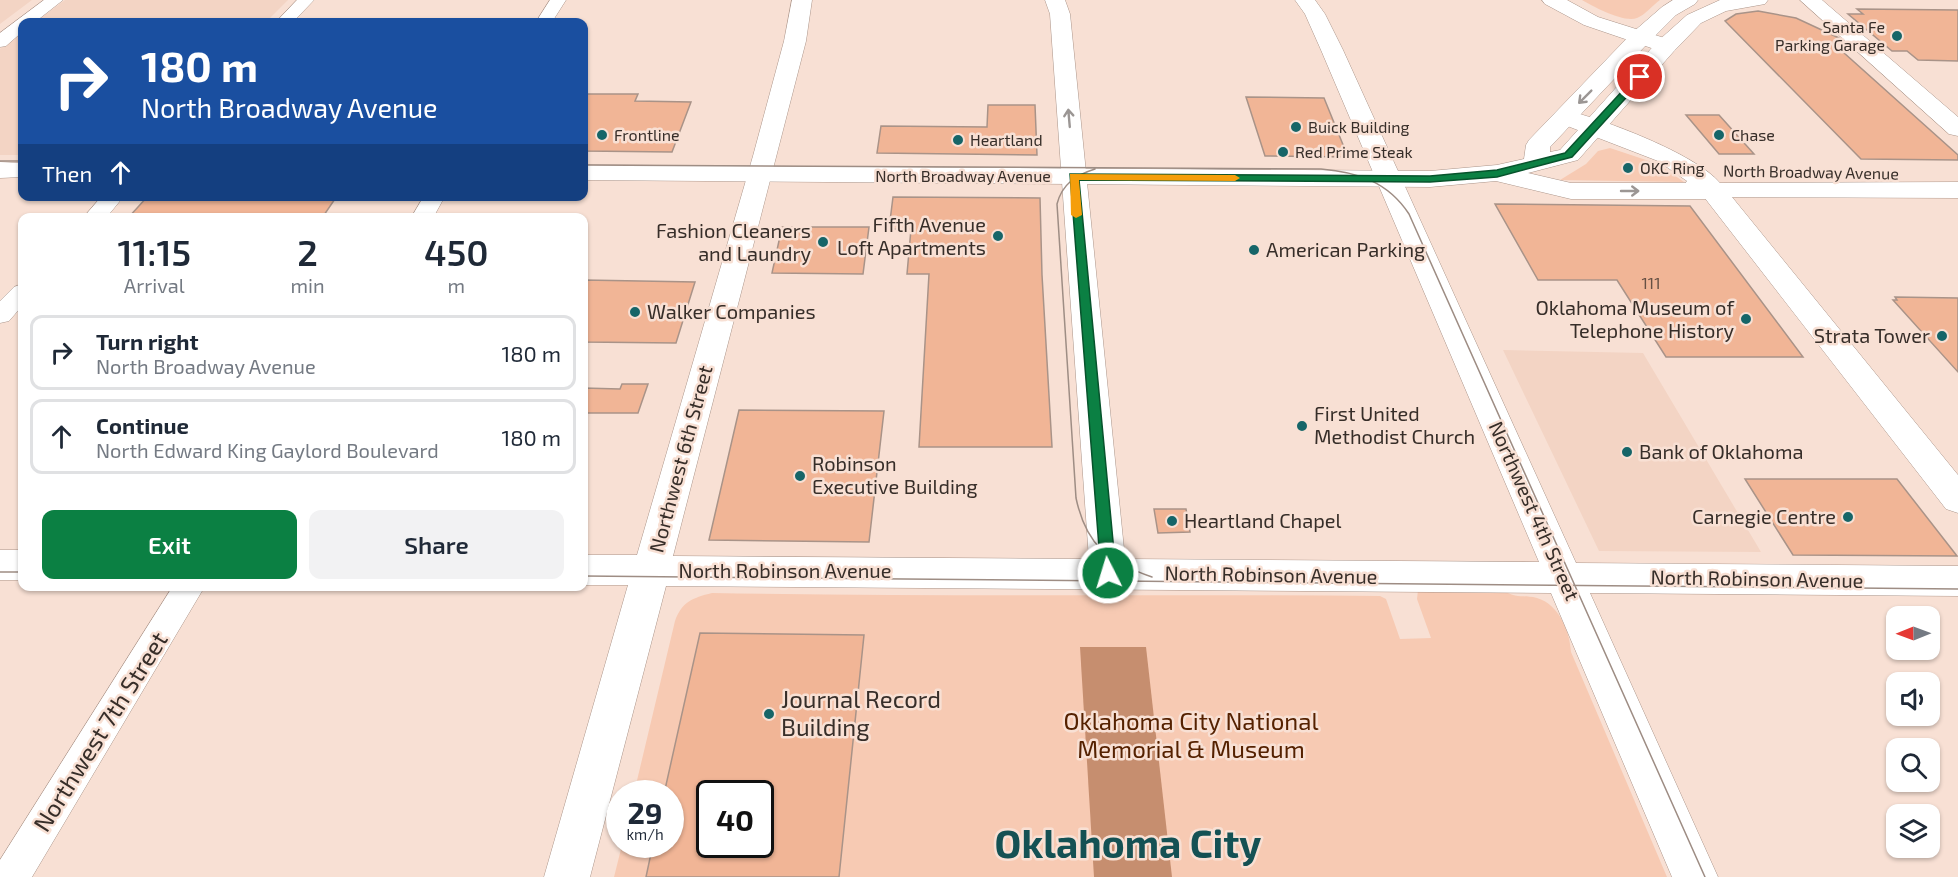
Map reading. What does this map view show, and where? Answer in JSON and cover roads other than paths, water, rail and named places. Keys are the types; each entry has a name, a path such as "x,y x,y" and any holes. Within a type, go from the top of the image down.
{"street":[{"path":"31,18 55,0"},
{"path":"288,18 306,0"},
{"path":"547,18 558,0"},
{"name":"Northwest 6th Street","path":"567,877 759,175 795,40 802,0"},
{"name":"Northwest 6th Street","path":"795,40 814,0"},
{"path":"1552,0 1575,14 1666,46"},
{"path":"1575,0 1640,38"},
{"path":"1536,162 1538,145 1640,38 1669,11 1688,0"},
{"name":"North Broadway Avenue","path":"588,173 1430,179 1497,173 1569,155 1687,25 1721,6 1758,0"},
{"path":"1810,0 1958,129"},
{"name":"Northwest 4th Street","path":"1311,4 1695,877"},
{"path":"1059,5 1108,573"},
{"path":"0,42 18,28"},
{"path":"1562,120 1667,156 1697,175 1958,500"},
{"path":"1592,130 1669,166 1691,182 1712,191"},
{"name":"North Broadway Avenue","path":"1667,156 1740,174 1958,175"},
{"path":"0,170 18,170"},
{"name":"North Broadway Avenue","path":"1497,173 1571,191 1958,190"},
{"path":"99,213 109,201"},
{"path":"0,315 18,296"},
{"path":"0,565 18,565"},
{"name":"North Robinson Avenue","path":"588,570 1958,581"},
{"name":"Northwest 7th Street","path":"11,877 187,591"}],"tram line":[{"path":"0,161 18,161"},
{"path":"588,165 1321,169 1360,176 1382,186 1401,203 1409,214 1575,585"},
{"path":"1095,169 1071,181 1062,191 1057,204 1076,498 1086,528 1101,550 1123,565 1152,577"},
{"path":"0,572 18,572"},
{"path":"588,576 1575,585"},
{"path":"1575,585 1958,589"},
{"path":"1575,585 1705,877"}],"place":[{"name":"Santa Fe Parking Garage","path":"1897,36"},
{"name":"Buick Building","path":"1296,127"},
{"name":"Frontline","path":"602,135"},
{"name":"Chase","path":"1719,135"},
{"name":"Heartland","path":"958,140"},
{"name":"Red Prime Steak","path":"1283,152"},
{"name":"OKC Ring","path":"1628,168"},
{"name":"Fifth Avenue Loft Apartments","path":"998,236"},
{"name":"Fashion Cleaners and Laundry","path":"823,242"},
{"name":"American Parking","path":"1254,250"},
{"name":"Walker Companies","path":"635,312"},
{"name":"Oklahoma Museum of Telephone History","path":"1746,319"},
{"name":"Strata Tower","path":"1942,336"},
{"name":"First United Methodist Church","path":"1302,426"},
{"name":"Bank of Oklahoma","path":"1627,452"},
{"name":"Robinson Executive Building","path":"800,476"},
{"name":"Carnegie Centre","path":"1848,517"},
{"name":"Heartland Chapel","path":"1172,521"},
{"name":"Journal Record Building","path":"769,714"}],"district":[{"name":"Oklahoma City","path":"1128,844"}],"park label":[{"name":"Oklahoma City National Memorial & Museum","path":"1191,736"}]}
